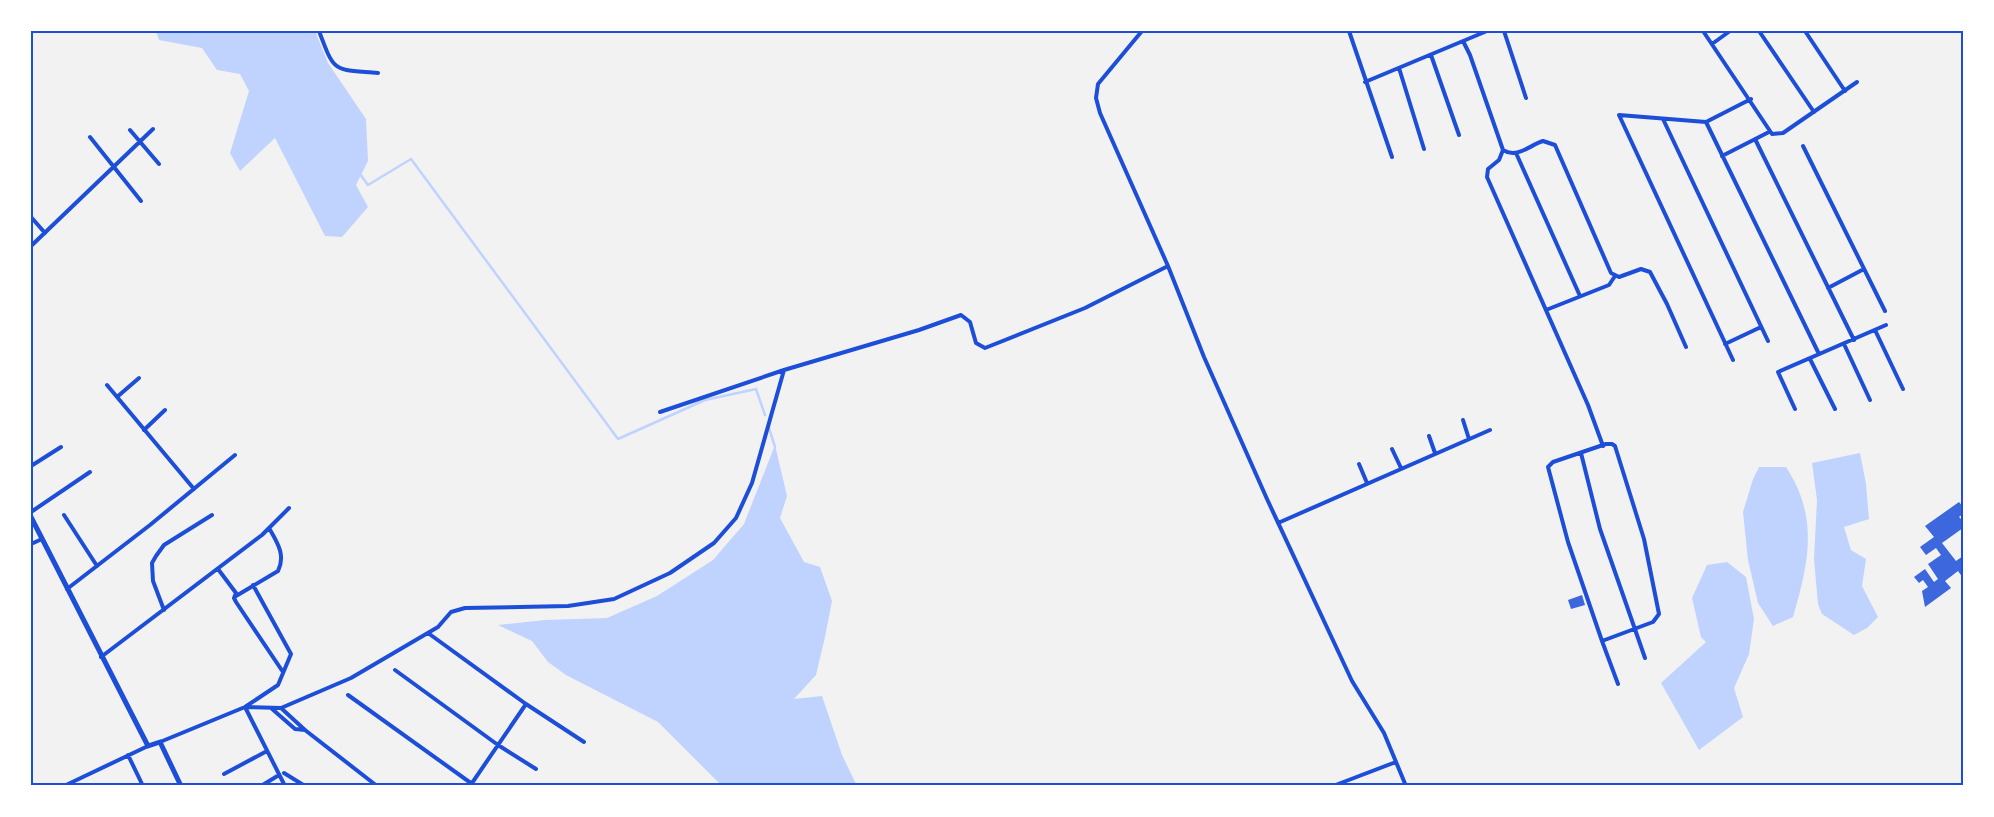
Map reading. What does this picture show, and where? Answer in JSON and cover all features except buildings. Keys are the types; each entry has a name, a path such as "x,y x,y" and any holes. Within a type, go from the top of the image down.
{"street":[{"path":"318,31 330,62 341,70 378,73"},
{"path":"1142,31 1098,84 1096,98 1110,139 1168,266 1204,357 1278,523 1352,681 1384,733 1406,786"},
{"path":"1349,31 1392,157"},
{"path":"1366,82 1487,31"},
{"path":"1504,31 1526,98"},
{"path":"1703,31 1750,99 1769,132 1776,135 1784,133 1858,82"},
{"path":"1712,44 1730,31"},
{"path":"1759,31 1814,112"},
{"path":"1805,31 1845,91"},
{"path":"1463,41 1470,55 1503,150 1500,160 1488,169 1487,177 1588,405 1603,446"},
{"path":"1431,55 1459,135"},
{"path":"1399,68 1424,149"},
{"path":"1732,360 1619,115 1706,122 1750,99"},
{"path":"1663,119 1768,341"},
{"path":"1706,122 1819,354"},
{"path":"31,246 153,129"},
{"path":"130,130 159,164"},
{"path":"1722,156 1769,132"},
{"path":"90,137 141,201"},
{"path":"1755,139 1854,340"},
{"path":"1503,150 1509,154 1516,153 1543,141 1555,145 1611,273 1619,278 1641,269 1648,269 1668,304 1686,347"},
{"path":"1803,146 1885,311"},
{"path":"1516,153 1580,296"},
{"path":"31,217 45,233"},
{"path":"660,412 784,370 961,316 970,322 976,343 985,348 1085,308 1168,266"},
{"path":"1828,288 1864,269"},
{"path":"1546,310 1609,285 1615,276"},
{"path":"1795,409 1778,372 1854,340 1886,324"},
{"path":"1725,344 1761,327"},
{"path":"1875,330 1903,389"},
{"path":"1844,344 1870,400"},
{"path":"1810,358 1835,409"},
{"path":"245,707 281,708 351,678 438,627 451,612 465,608 568,606 614,599 670,573 714,543 736,518 752,483 784,370"},
{"path":"117,397 139,378"},
{"path":"107,385 194,489"},
{"path":"144,430 165,410"},
{"path":"1464,420 1470,438"},
{"path":"1278,523 1490,430"},
{"path":"1429,436 1435,453"},
{"path":"1602,641 1653,622 1659,614 1644,540 1615,446 1612,444 1553,462 1549,465 1549,472 1568,542 1602,641 1618,684"},
{"path":"31,466 61,447"},
{"path":"1392,449 1400,468"},
{"path":"1581,453 1600,530 1645,658"},
{"path":"68,589 235,455"},
{"path":"1359,464 1367,483"},
{"path":"31,512 90,472"},
{"path":"101,657 218,569 269,528 289,508"},
{"path":"64,514 97,566"},
{"path":"164,610 151,570 156,556 164,546 212,515"},
{"path":"31,517 148,746"},
{"path":"236,596 280,567 282,550 269,528"},
{"path":"31,544 42,539"},
{"path":"218,569 236,593 234,598 236,602 283,672"},
{"path":"64,786 148,746 245,707 278,685 291,654 253,585"},
{"path":"428,633 526,704 584,742"},
{"path":"395,670 498,745 536,769"},
{"path":"348,695 472,785 526,704"},
{"path":"245,707 285,786"},
{"path":"271,708 295,729 304,730"},
{"path":"281,708 304,730 377,786"},
{"path":"160,742 181,786"},
{"path":"224,774 267,751"},
{"path":"128,755 143,786"},
{"path":"1333,786 1396,762"},
{"path":"284,773 305,786"},
{"path":"261,786 279,775"},
{"path":"76,780 78,786"}],"water":[{"path":"156,31 315,31 328,63 366,119 368,161 356,185 368,207 342,237 325,236 275,138 240,171 230,153 249,91 240,74 217,70 202,48 159,40"},
{"path":"775,445 787,496 780,518 804,562 820,567 832,601 816,675 794,699 822,696 842,755 857,786 722,786 658,722 566,675 548,662 532,641 498,625 545,620 607,618 657,596 713,560 744,524"},
{"path":"1860,453 1866,484 1869,519 1844,527 1851,550 1866,559 1862,586 1878,617 1867,628 1854,635 1822,614 1818,604 1814,559 1817,500 1812,463"},
{"path":"1759,467 1786,467 1803,504 1807,522 1807,559 1793,617 1773,626 1758,603 1748,560 1743,512 1753,479"},
{"path":"1727,562 1746,577 1754,619 1749,654 1734,688 1743,717 1699,750 1661,683 1706,642 1701,637 1692,598 1707,565"}],"waterway":[{"path":"360,174 368,185 411,159 618,439 705,400 756,389 765,415"},
{"path":"769,428 775,447"}]}
